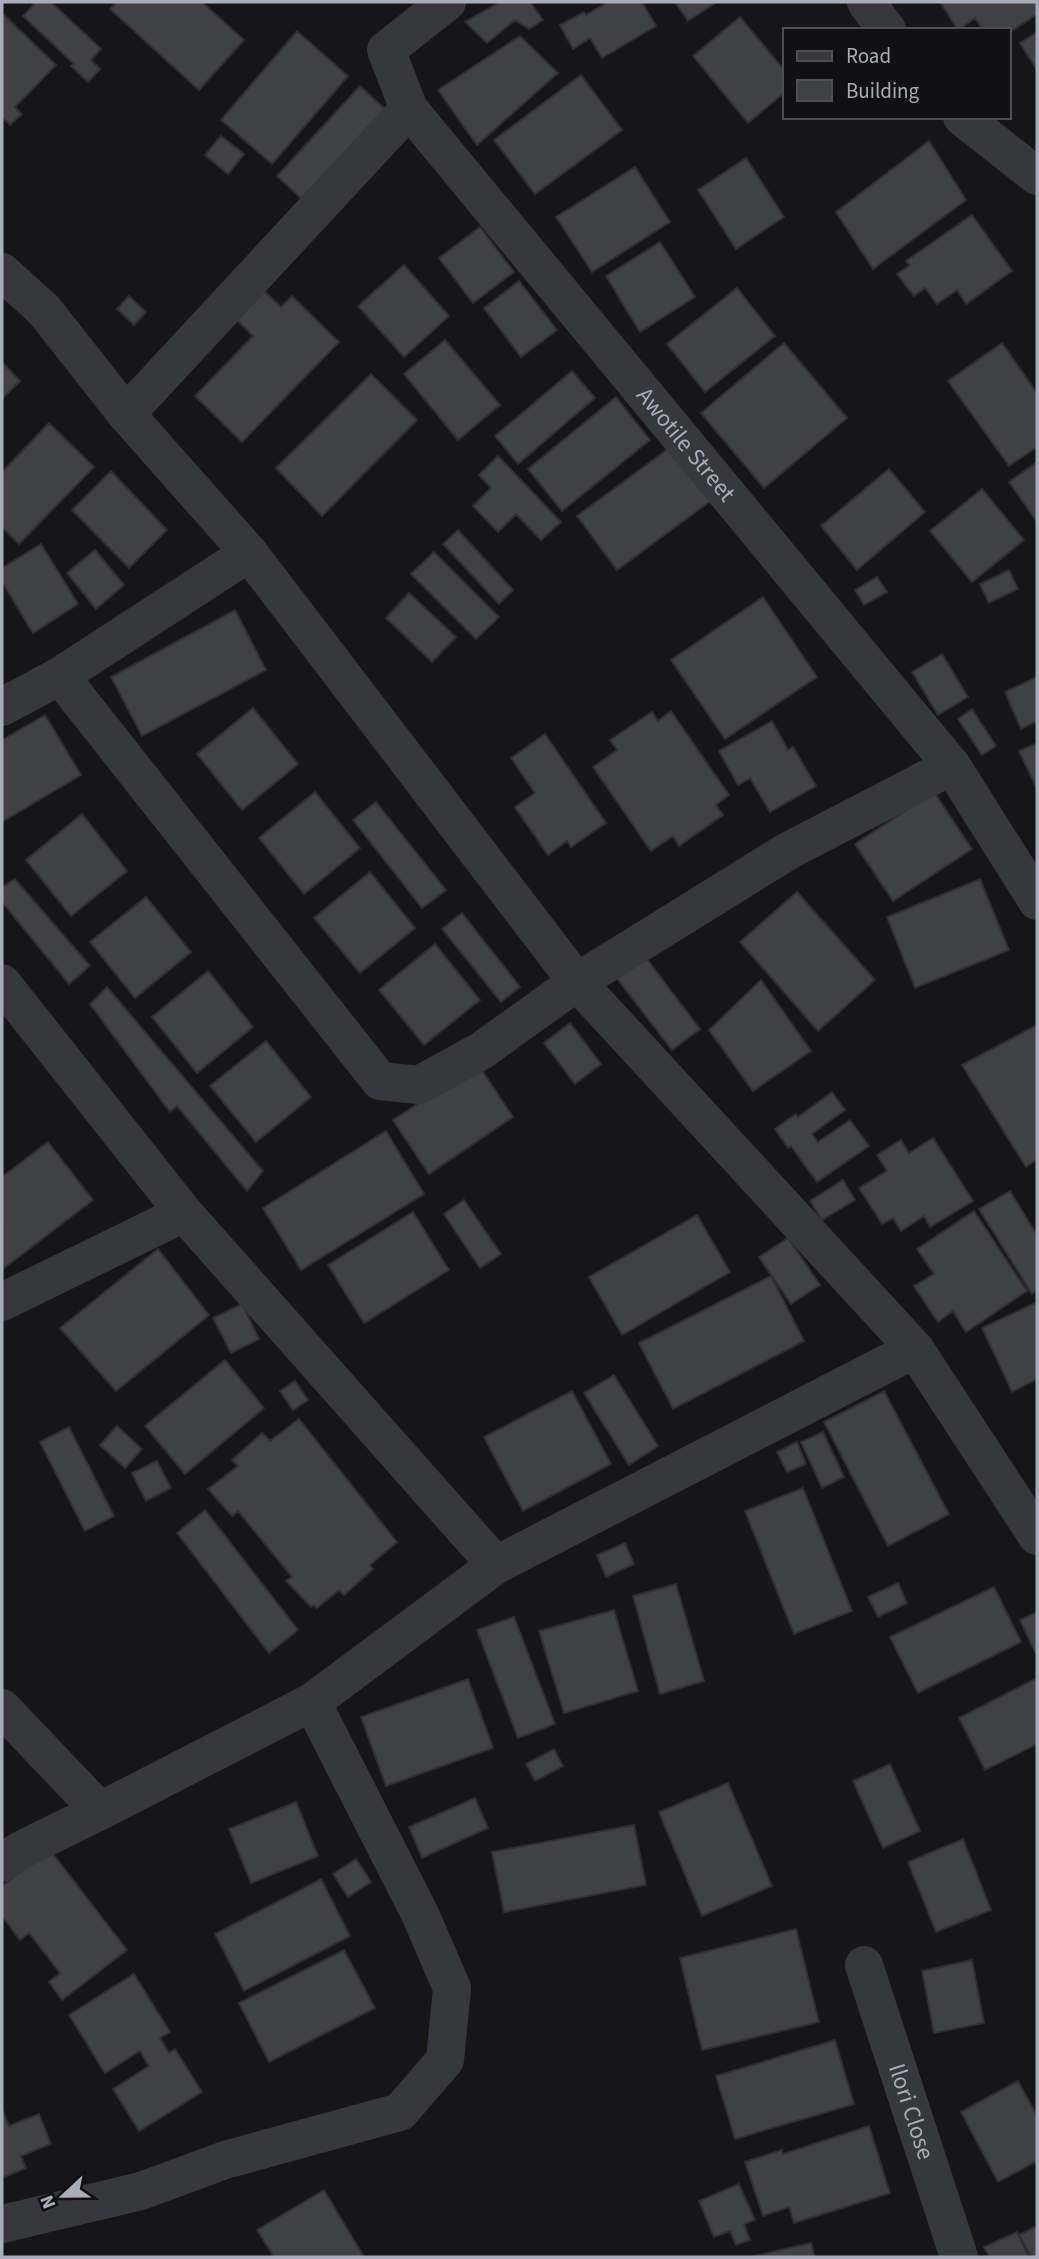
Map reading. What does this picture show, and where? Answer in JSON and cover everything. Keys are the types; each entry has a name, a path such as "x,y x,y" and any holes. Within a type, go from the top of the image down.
{"street":[{"name":"Awotile Street","path":"447,2 386,50 409,109 952,766 1037,901"},
{"path":"866,2 886,28"},
{"path":"126,414 409,109"},
{"path":"965,119 1037,176"},
{"path":"2,272 44,310 126,414 249,553 577,982 915,1349 1037,1536"},
{"path":"2,707 60,677 249,553"},
{"path":"60,677 380,1081 419,1084 481,1051 577,982 788,851 952,766"},
{"path":"2,983 184,1213 496,1564"},
{"path":"2,1302 184,1213"},
{"path":"2,1863 21,1850 312,1702 496,1564 915,1349"},
{"path":"2,2224 141,2192 225,2160 400,2112 445,2060 452,1988 420,1914 312,1702"},
{"path":"2,1708 100,1811"},
{"name":"Ilori Close","path":"864,1965 960,2257"}],"building":[{"path":"36,2 51,2 101,49 91,60 100,69 88,82 71,66 74,64 23,16"},
{"path":"116,2 202,2 244,40 199,90 110,9"},
{"path":"500,2 530,2 543,20 529,29 515,20 487,43 465,22"},
{"path":"608,2 642,2 656,26 602,58 590,38 573,49 560,25 584,12 586,15"},
{"path":"675,2 717,2 688,21"},
{"path":"940,2 1037,2 1037,14 1011,32 1011,28 982,28 975,18 957,28"},
{"path":"4,15 56,65 15,107 22,114 10,125 4,119 2,121"},
{"path":"740,17 783,69 783,94 748,123 693,56"},
{"path":"297,31 348,76 272,164 221,120"},
{"path":"1037,32 1037,70 1020,43"},
{"path":"520,36 558,73 477,145 438,90"},
{"path":"581,75 622,130 535,194 494,140"},
{"path":"360,86 389,113 305,202 277,176"},
{"path":"221,136 244,154 228,174 205,155"},
{"path":"929,141 966,200 873,269 836,212"},
{"path":"746,158 784,217 736,249 698,190"},
{"path":"635,167 670,222 592,272 556,217"},
{"path":"972,215 1012,271 966,304 957,290 937,304 925,288 914,296 897,274 910,265 906,261"},
{"path":"480,227 514,272 473,303 439,258"},
{"path":"660,242 695,297 640,332 606,276"},
{"path":"404,265 449,316 404,357 358,306"},
{"path":"519,281 557,330 521,357 484,308"},
{"path":"737,288 775,336 705,392 667,344"},
{"path":"264,291 281,307 292,296 339,342 242,442 195,396 253,336 236,319"},
{"path":"129,296 146,312 134,325 117,309"},
{"path":"445,340 500,405 458,440 404,374"},
{"path":"784,343 847,418 764,488 701,413"},
{"path":"1002,343 1037,393 1037,447 1009,466 948,381"},
{"path":"2,362 20,381 2,399"},
{"path":"572,371 595,398 518,464 495,436"},
{"path":"371,374 417,420 322,516 276,468"},
{"path":"616,397 650,440 562,511 528,469"},
{"path":"49,423 94,467 19,544 2,527 2,472"},
{"path":"672,446 712,500 617,570 577,516"},
{"path":"498,456 561,522 541,540 516,514 498,532 473,506 491,488 479,475"},
{"path":"1037,462 1037,522 1009,482"},
{"path":"889,469 925,512 857,570 821,526"},
{"path":"111,471 167,530 129,568 72,510"},
{"path":"982,489 1024,540 972,582 930,531"},
{"path":"458,530 513,590 499,604 443,544"},
{"path":"41,544 78,604 33,633 2,582 2,568"},
{"path":"95,550 124,585 96,609 67,573"},
{"path":"434,552 499,617 476,639 411,574"},
{"path":"1009,570 1018,589 989,603 980,584"},
{"path":"877,577 887,592 864,605 855,590"},
{"path":"409,593 456,637 432,662 386,618"},
{"path":"763,597 817,677 725,739 671,660"},
{"path":"235,610 266,670 142,736 111,677"},
{"path":"942,654 968,697 938,715 912,672"},
{"path":"1037,677 1037,721 1021,729 1005,692"},
{"path":"253,708 298,764 242,810 197,754"},
{"path":"972,709 996,746 982,755 958,719"},
{"path":"671,711 729,795 716,805 723,815 679,846 673,836 651,851 593,767 617,750 610,740 652,712 658,721"},
{"path":"45,715 81,775 2,822 2,740"},
{"path":"772,721 788,750 793,747 816,786 770,812 750,778 738,785 719,751"},
{"path":"545,734 606,823 571,847 567,841 548,855 515,807 535,793 511,758"},
{"path":"1037,743 1037,789 1019,751"},
{"path":"315,792 360,848 304,894 259,838"},
{"path":"934,792 972,849 893,901 855,844"},
{"path":"376,802 446,890 422,908 353,820"},
{"path":"82,814 127,871 71,916 26,860"},
{"path":"370,872 415,928 360,973 314,918"},
{"path":"15,879 90,966 69,984 2,902 2,887"},
{"path":"980,879 1009,950 915,988 887,917"},
{"path":"797,892 875,980 818,1031 740,942"},
{"path":"146,897 191,952 135,998 90,942"},
{"path":"462,913 520,987 501,1002 442,929"},
{"path":"435,944 480,1000 424,1045 379,990"},
{"path":"643,954 700,1029 672,1050 615,976"},
{"path":"208,971 253,1027 197,1073 152,1017"},
{"path":"761,980 811,1051 753,1091 709,1030"},
{"path":"107,987 263,1171 247,1191 177,1106 170,1112 90,1004"},
{"path":"570,1023 601,1064 575,1084 544,1043"},
{"path":"1037,1025 1037,1159 1026,1167 962,1065"},
{"path":"266,1041 311,1097 256,1142 210,1086"},
{"path":"478,1064 513,1117 429,1174 393,1120"},
{"path":"832,1092 845,1110 812,1134 818,1142 850,1120 869,1146 817,1182 775,1129 796,1114 798,1117"},
{"path":"386,1131 424,1194 301,1270 263,1208"},
{"path":"933,1138 973,1201 930,1227 924,1216 901,1231 893,1218 882,1224 859,1188 887,1171 877,1155 901,1140 909,1153"},
{"path":"48,1142 93,1200 3,1269 2,1177"},
{"path":"843,1180 855,1200 822,1220 810,1201"},
{"path":"1010,1191 1035,1232 1037,1230 1037,1290 1032,1294 979,1209"},
{"path":"464,1200 501,1254 480,1268 444,1214"},
{"path":"974,1211 1027,1291 966,1332 953,1311 938,1322 914,1286 934,1274 917,1249"},
{"path":"413,1212 449,1270 364,1323 328,1265"},
{"path":"697,1215 730,1272 622,1335 589,1277"},
{"path":"788,1238 820,1285 791,1304 759,1257"},
{"path":"158,1249 209,1315 116,1391 60,1328"},
{"path":"771,1276 804,1341 673,1409 639,1343"},
{"path":"1037,1302 1037,1379 1012,1392 982,1328"},
{"path":"242,1304 259,1339 231,1353 213,1318"},
{"path":"225,1360 264,1408 185,1474 145,1426"},
{"path":"614,1375 658,1446 629,1465 584,1393"},
{"path":"295,1381 308,1400 293,1410 280,1391"},
{"path":"572,1391 611,1464 523,1511 484,1437"},
{"path":"884,1391 949,1514 888,1546 824,1422"},
{"path":"299,1419 397,1542 370,1565 373,1569 344,1595 339,1590 317,1608 314,1605 311,1607 286,1581 292,1577 238,1511 232,1516 208,1489 238,1466 232,1460 262,1433 270,1441"},
{"path":"117,1426 142,1449 125,1468 100,1445"},
{"path":"69,1427 114,1516 85,1531 40,1442"},
{"path":"823,1432 844,1477 822,1488 801,1442"},
{"path":"797,1442 806,1464 787,1472 777,1452"},
{"path":"157,1461 171,1488 146,1501 132,1473"},
{"path":"803,1488 852,1611 794,1634 745,1511"},
{"path":"205,1510 298,1630 269,1653 177,1533"},
{"path":"625,1543 634,1564 606,1577 597,1555"},
{"path":"898,1583 907,1603 878,1617 868,1597"},
{"path":"676,1584 704,1681 660,1694 633,1596"},
{"path":"994,1587 1021,1642 918,1693 890,1637"},
{"path":"614,1610 638,1691 564,1713 539,1631"},
{"path":"1037,1612 1037,1651 1035,1652 1020,1620"},
{"path":"514,1617 555,1724 518,1738 477,1630"},
{"path":"1037,1678 1037,1744 985,1770 959,1718"},
{"path":"468,1679 493,1748 386,1786 361,1717"},
{"path":"554,1749 563,1766 535,1781 526,1764"},
{"path":"890,1764 920,1831 883,1848 853,1781"},
{"path":"728,1783 772,1886 702,1916 659,1812"},
{"path":"475,1798 488,1828 422,1858 409,1827"},
{"path":"296,1802 318,1856 251,1883 229,1829"},
{"path":"634,1825 646,1885 504,1912 492,1852"},
{"path":"963,1839 991,1910 936,1932 908,1862"},
{"path":"50,1850 127,1950 62,2000 49,1982 60,1973 29,1933 20,1940 2,1916 2,1886"},
{"path":"356,1859 371,1882 348,1897 333,1874"},
{"path":"321,1879 350,1936 244,1991 215,1934"},
{"path":"796,1929 819,2022 702,2050 680,1958"},
{"path":"344,1950 375,2008 269,2062 239,2003"},
{"path":"972,1960 984,2023 934,2033 922,1971"},
{"path":"134,1974 170,2032 160,2038 169,2053 175,2049 202,2092 139,2131 113,2089 149,2066 140,2051 105,2073 69,2015"},
{"path":"835,2040 854,2104 735,2139 716,2076"},
{"path":"1018,2081 1037,2116 1037,2161 998,2182 961,2112"},
{"path":"2,2109 9,2126 39,2114 51,2144 21,2156 26,2168 2,2178"},
{"path":"869,2126 890,2193 794,2223 789,2207 763,2216 745,2162 782,2150 783,2154"},
{"path":"739,2184 755,2220 744,2224 750,2240 736,2245 730,2231 714,2237 699,2201"},
{"path":"324,2190 364,2257 274,2257 257,2230"},
{"path":"1037,2226 1037,2257 1031,2257 1019,2235"},
{"path":"1017,2232 1029,2257 989,2257 984,2247"},
{"path":"811,2243 815,2257 750,2257"}]}
